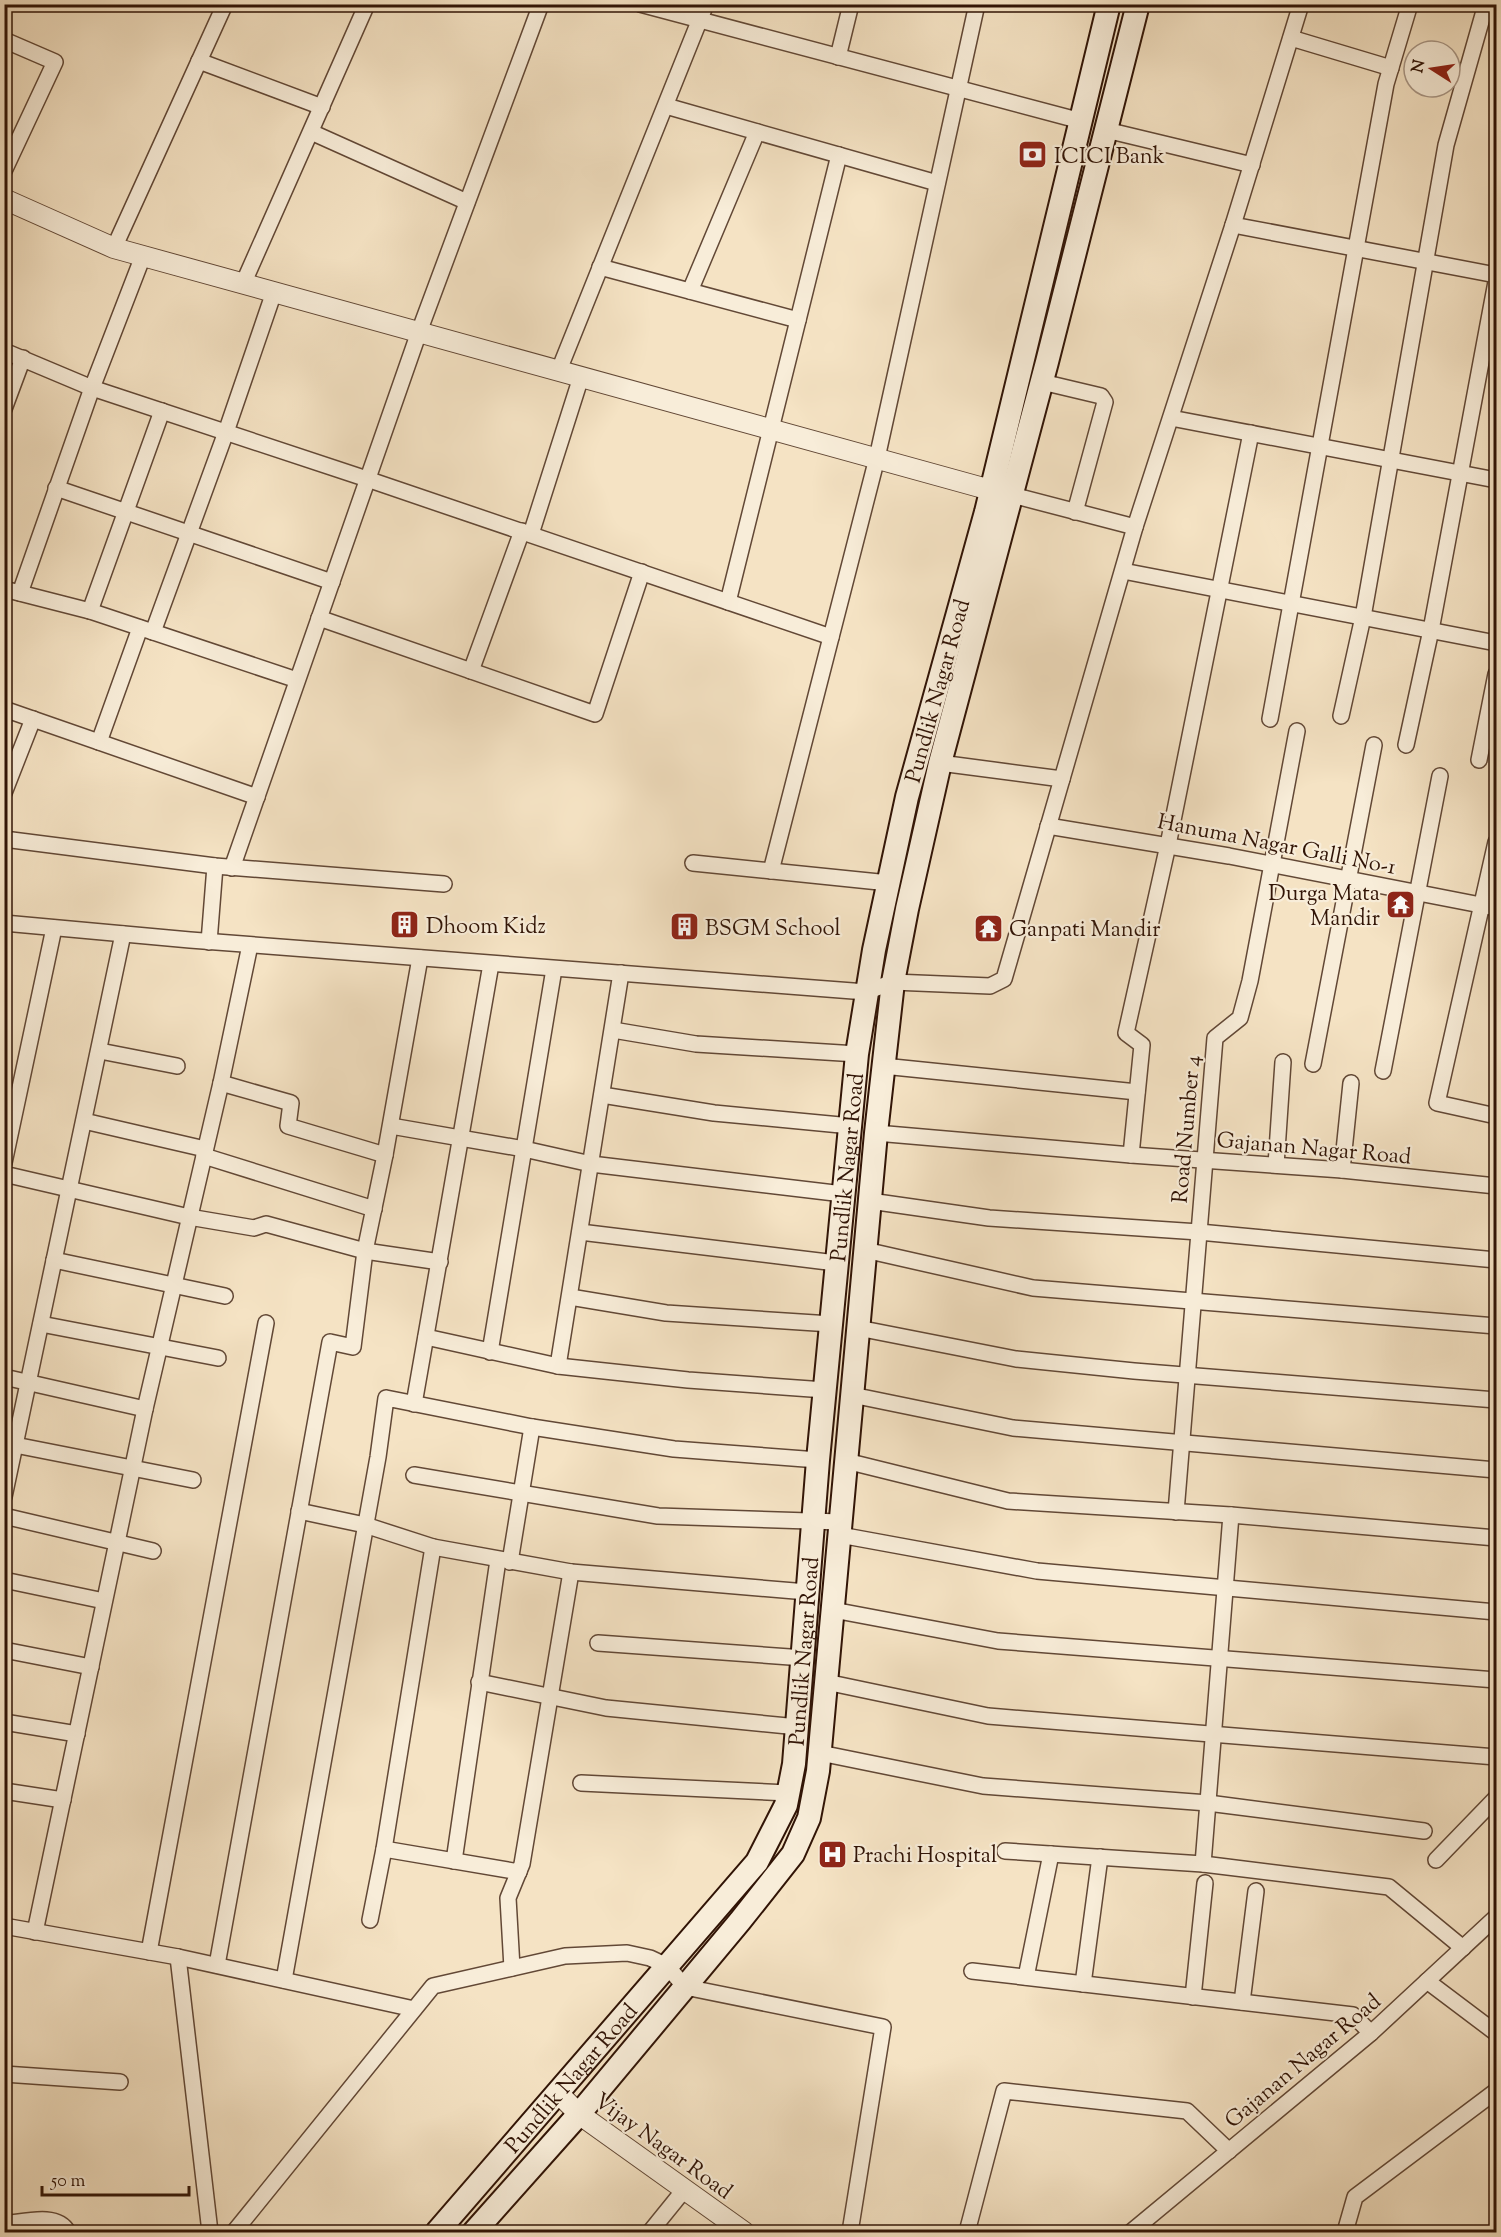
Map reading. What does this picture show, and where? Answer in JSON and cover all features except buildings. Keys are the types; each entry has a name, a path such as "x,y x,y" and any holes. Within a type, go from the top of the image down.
{"main road":[{"name":"Pundlik Nagar Road","path":"474,2232 579,2114 793,1854 809,1818 820,1753 865,1250 892,982 1002,493 1081,120 1109,4"},
{"name":"Pundlik Nagar Road","path":"436,2232 757,1862 786,1805 798,1727 807,1592 836,1263 857,1054 866,992 907,797 1002,493 1042,382 1138,4"}],"street":[{"path":"114,248 225,4"},
{"path":"243,284 367,4"},
{"path":"640,4 1081,120"},
{"path":"559,370 706,4"},
{"path":"838,57 851,4"},
{"path":"771,871 877,458 976,4"},
{"path":"1270,719 1386,84 1410,4"},
{"path":"1341,717 1363,617 1446,145 1486,4"},
{"path":"232,868 419,332 540,5"},
{"path":"4,923 209,942 866,992 892,982 990,986 1004,979 1135,527 1252,165 1291,38 1296,6"},
{"path":"1291,38 1391,68"},
{"path":"4,40 55,62 4,171"},
{"path":"199,61 322,106"},
{"path":"666,106 937,183"},
{"path":"1106,130 1252,165"},
{"path":"310,132 467,202"},
{"path":"690,291 757,132"},
{"path":"728,602 839,155"},
{"path":"4,199 114,248 1002,493 1135,527"},
{"path":"1233,225 1497,275"},
{"path":"20,593 92,388 143,256"},
{"path":"600,267 798,320"},
{"path":"1406,745 1431,630 1497,282"},
{"path":"99,742 146,630 190,534 274,292"},
{"path":"4,351 92,388 831,637"},
{"path":"4,409 23,358"},
{"path":"471,671 526,533 580,377"},
{"path":"1042,382 1101,396 1105,402 1075,512"},
{"path":"90,611 124,511 162,411"},
{"path":"1171,418 1497,480"},
{"path":"1131,1155 1142,1046 1126,1033 1168,845 1251,433"},
{"path":"56,488 332,582"},
{"path":"319,618 595,714 642,572"},
{"path":"1123,572 1497,644"},
{"path":"4,589 90,611 297,680"},
{"path":"1479,760 1497,674"},
{"path":"4,709 257,796"},
{"path":"4,793 33,719"},
{"name":"Road Number 4","path":"1176,1512 1215,1038 1240,1018 1250,981 1297,731"},
{"path":"1313,1064 1374,745"},
{"path":"940,763 1062,779"},
{"path":"1383,1071 1440,776"},
{"name":"Hanuma Nagar Galli No-1","path":"1048,826 1272,864 1489,907"},
{"path":"4,838 232,868 444,884"},
{"path":"1497,842 1489,907 1437,1103 1497,1116"},
{"path":"693,862 889,883"},
{"path":"209,942 215,866"},
{"path":"4,1163 54,928"},
{"path":"4,1497 123,934"},
{"path":"35,1932 132,1468 221,1083 250,945"},
{"path":"216,1965 330,1342 353,1347 365,1251 391,1126 420,958"},
{"path":"414,1404 490,964"},
{"path":"490,1352 554,969"},
{"path":"558,1366 621,973"},
{"path":"613,1030 696,1044 857,1054"},
{"path":"100,1051 177,1066"},
{"path":"1276,1165 1282,1062"},
{"path":"883,1066 1137,1092"},
{"path":"221,1083 291,1103 288,1126 385,1155"},
{"path":"1342,1170 1351,1083"},
{"path":"602,1095 714,1113 850,1126"},
{"path":"84,1121 204,1152 374,1209"},
{"path":"391,1126 524,1149 591,1164 843,1194"},
{"name":"Gajanan Nagar Road","path":"876,1133 909,1134 1204,1161 1342,1170 1497,1186"},
{"path":"4,1174 189,1217 254,1228 266,1224 365,1251 440,1262"},
{"path":"870,1201 988,1218 1198,1232 1497,1260"},
{"path":"580,1232 836,1263"},
{"path":"865,1250 1033,1288 1497,1326"},
{"path":"54,1260 225,1296"},
{"path":"570,1297 666,1313 831,1324"},
{"path":"150,1952 266,1323"},
{"path":"41,1324 218,1358"},
{"path":"858,1328 1016,1359 1497,1400"},
{"path":"426,1337 558,1366 688,1380 825,1390"},
{"path":"4,1377 145,1409"},
{"path":"852,1395 1013,1428 1497,1470"},
{"path":"284,1980 386,1398 532,1427 675,1449 818,1460"},
{"path":"454,1861 479,1682 504,1561 522,1492 532,1427"},
{"path":"15,1445 193,1480"},
{"path":"846,1461 1008,1501 1231,1515 1497,1538"},
{"path":"414,1475 658,1516 814,1520 840,1528 1036,1571 1497,1612"},
{"path":"299,1511 365,1525 433,1548 571,1572 807,1592"},
{"path":"1203,1864 1231,1515"},
{"path":"4,1516 153,1551"},
{"path":"370,1920 433,1548"},
{"path":"512,1968 508,1898 519,1872 571,1572"},
{"path":"4,1580 104,1601"},
{"path":"833,1610 998,1641 1497,1680"},
{"path":"598,1643 804,1658"},
{"path":"4,1650 91,1666"},
{"path":"479,1682 606,1708 798,1727"},
{"path":"826,1682 988,1716 1497,1757"},
{"path":"4,1722 77,1734"},
{"path":"820,1753 984,1786 1208,1803 1424,1831"},
{"path":"581,1783 788,1793"},
{"path":"4,1791 63,1800"},
{"path":"1436,1860 1497,1798"},
{"path":"384,1848 519,1872"},
{"path":"1005,1851 1203,1864 1389,1887 1463,1948"},
{"path":"1026,1977 1051,1854"},
{"path":"1083,1984 1100,1857"},
{"path":"1193,1997 1205,1883"},
{"path":"1242,2002 1256,1891"},
{"name":"Gajanan Nagar Road","path":"1131,2232 1371,2033 1497,1917"},
{"path":"4,1926 178,1957 414,2009"},
{"path":"234,2232 433,1986 565,1956 627,1953 651,1958 668,1965 685,1987 883,2027 850,2232"},
{"path":"178,1957 210,2232"},
{"path":"972,1971 1353,2015 1371,2033"},
{"path":"1427,1981 1497,2033"},
{"path":"4,2074 120,2082"},
{"path":"966,2232 1004,2091 1188,2111 1229,2151"},
{"path":"1345,2232 1355,2197 1497,2091"},
{"name":"Vijay Nagar Road","path":"558,2093 579,2114 744,2232"},
{"path":"650,2232 684,2190"},
{"path":"4,2224 52,2220 63,2224 69,2232"}],"place":[{"name":"ICICI Bank","path":"1033,155"},
{"name":"Durga Mata Mandir","path":"1401,905"},
{"name":"Dhoom Kidz","path":"405,925"},
{"name":"BSGM School","path":"684,927"},
{"name":"Ganpati Mandir","path":"988,928"},
{"name":"Prachi Hospital","path":"832,1854"}]}
